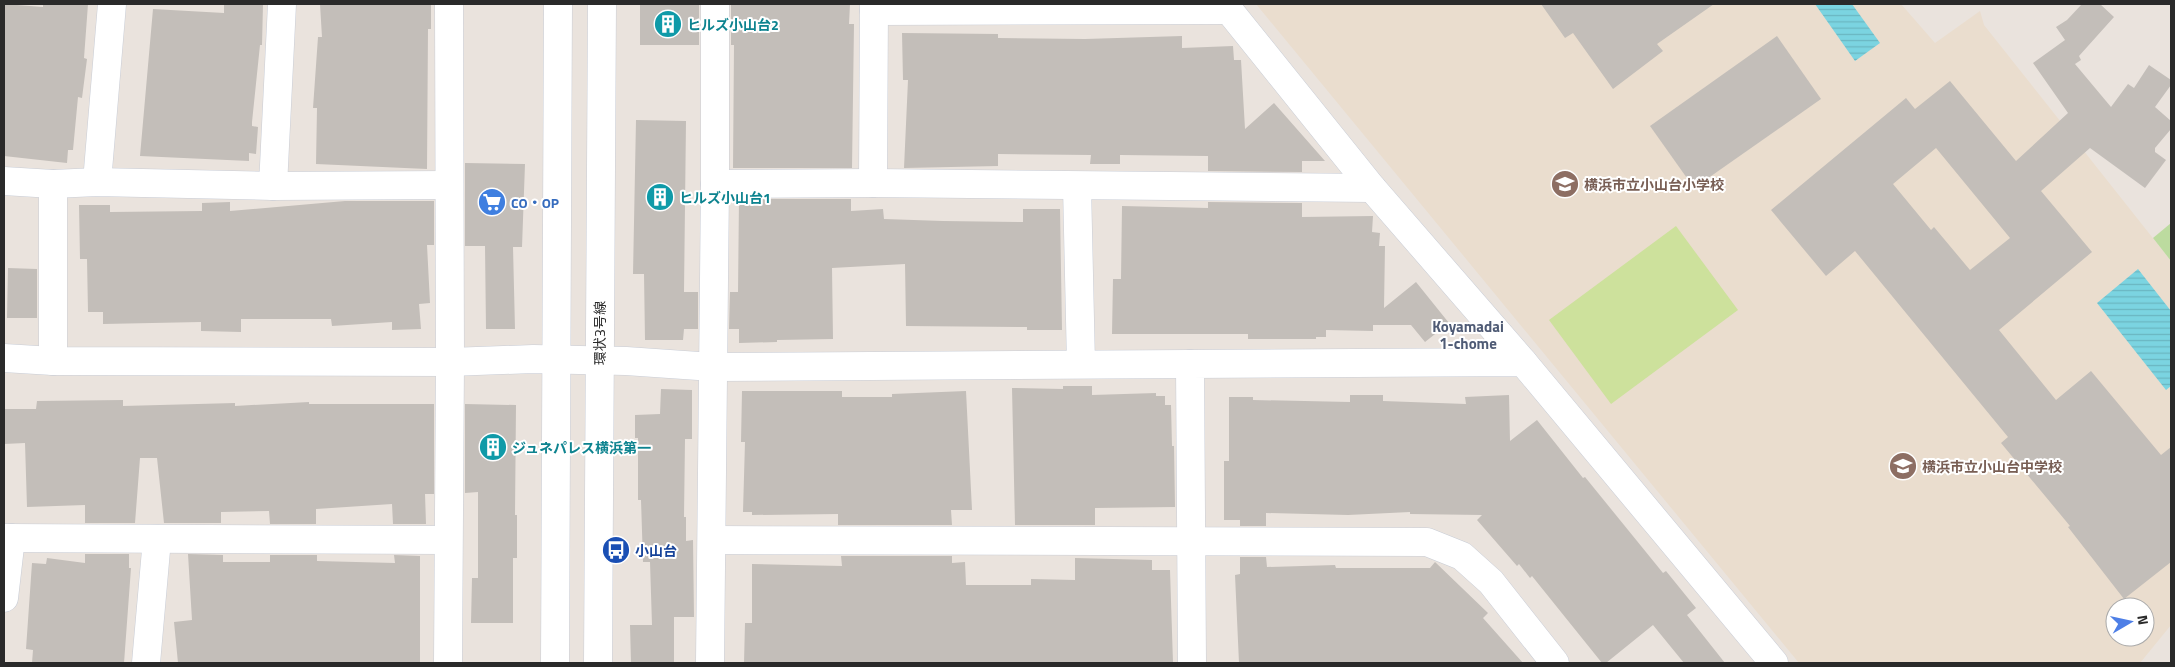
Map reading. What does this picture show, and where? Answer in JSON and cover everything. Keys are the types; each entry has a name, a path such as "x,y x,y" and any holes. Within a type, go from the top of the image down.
{"street":[{"path":"97,182 112,4"},
{"path":"273,186 282,4"},
{"path":"448,663 450,362 449,4"},
{"path":"555,663 558,4"},
{"name":"環状3号線","path":"598,663 602,4"},
{"path":"710,663 715,4"},
{"path":"873,183 874,7 1227,7 1372,188 1523,362 1766,660"},
{"path":"4,181 52,184 97,182 273,186 449,186"},
{"path":"715,184 873,183 1372,188"},
{"path":"52,184 53,361"},
{"path":"1077,186 1081,364"},
{"path":"4,358 53,361 450,362 599,360 713,367 1523,362"},
{"path":"1190,364 1192,663"},
{"path":"4,598 7,538 448,540"},
{"path":"146,663 158,539"},
{"path":"712,540 1427,542 1462,556 1490,582 1556,663"}],"shaded area":[{"name":"横浜市立小山台中学校","path":"1256,4 1901,4 1935,43 1980,11 1984,25 2171,261 2171,625 2155,645 2155,597 2105,597 2105,647 2153,647 2140,663 1799,663"}],"green space":[{"path":"2171,223 2171,261 2153,238"},
{"path":"1676,226 1738,310 1611,404 1549,320"}],"water":[{"path":"1815,4 1852,4 1880,43 1855,61"},
{"path":"2138,269 2171,311 2171,386 2166,390 2097,303"}],"building":[{"path":"4,4 43,7 43,4 88,4 84,58 87,59 82,98 78,97 73,150 68,150 67,163 4,156"},
{"path":"224,4 263,4 262,45 260,45 252,122 252,126 258,127 256,154 249,153 249,161 140,156 153,9 224,13"},
{"path":"320,4 431,4 431,29 428,29 427,169 316,164 317,108 313,108 318,37 322,37"},
{"name":"ヒルズ小山台2","path":"640,4 699,4 699,45 640,45"},
{"path":"731,4 850,4 849,24 854,24 852,168 733,168 734,45 731,45"},
{"path":"1541,4 1714,4 1657,44 1663,51 1613,89 1573,33 1565,38"},
{"path":"2082,4 2100,4 2114,17 2079,56 2081,60 2075,64 2111,107 2128,84 2134,88 2149,65 2171,80 2171,85 2155,107 2171,121 2171,129 2155,148 2155,152 2166,160 2145,188 2090,148 2041,191 2092,252 1999,330 2056,400 2091,371 2161,455 2171,447 2171,562 2127,597 2122,597 2068,527 2070,526 2001,443 2008,437 1855,251 1826,276 1771,210 1906,98 1915,109 1950,81 2016,161 2068,113 2033,63 2065,40 2056,27 2067,20","holes":["1936,148 2010,238 1970,270 1934,227 1931,230 1893,184"]},
{"path":"902,33 998,34 998,38 1085,39 1182,36 1182,48 1233,46 1234,60 1241,60 1245,129 1274,103 1325,161 1302,161 1302,172 1208,171 1208,156 1120,155 1120,164 1090,164 1091,155 998,154 998,166 904,168 908,80 903,80"},
{"path":"1777,36 1821,99 1694,188 1650,126"},
{"name":"ヒルズ小山台1","path":"636,120 686,121 684,292 698,292 698,329 684,329 683,340 645,340 644,274 633,274"},
{"path":"465,163 525,164 522,247 513,247 515,329 486,329 485,246 465,246"},
{"path":"739,199 851,199 851,211 883,209 884,219 943,221 1023,222 1023,209 1060,209 1062,330 1027,330 1027,327 906,326 905,264 832,268 833,339 739,343 739,329 729,329 730,292 738,292"},
{"path":"345,201 434,201 434,245 427,245 430,303 419,304 421,329 392,330 392,322 332,326 331,319 241,319 241,332 201,331 201,322 103,324 103,312 88,312 87,259 80,259 79,205 110,205 110,212 202,211 202,203 230,202 230,211"},
{"path":"1208,202 1302,203 1302,217 1373,216 1372,232 1380,233 1379,246 1385,246 1384,308 1416,282 1449,323 1425,342 1411,325 1373,325 1373,331 1326,330 1326,337 1316,337 1316,339 1248,339 1248,334 1112,334 1113,279 1121,279 1122,206 1208,208"},
{"path":"8,268 37,269 37,318 7,318"},
{"path":"1063,386 1092,386 1092,395 1156,393 1156,396 1165,396 1165,405 1171,405 1175,507 1095,508 1095,525 1015,525 1012,388 1063,389"},
{"path":"661,389 692,390 692,439 685,439 684,517 686,517 686,541 693,540 694,617 674,617 674,663 631,663 630,625 652,625 650,562 643,562 641,500 638,500 638,438 635,438 635,415 660,414"},
{"path":"742,391 842,391 842,397 892,397 892,394 966,391 972,510 951,510 952,525 838,525 838,514 752,515 752,512 743,512 745,442 741,442"},
{"path":"1350,395 1383,395 1383,401 1466,404 1465,397 1509,395 1510,441 1537,420 1663,573 1666,571 1696,608 1687,615 1725,663 1684,663 1653,625 1606,663 1602,663 1532,576 1530,578 1519,564 1517,566 1477,520 1482,515 1410,514 1410,512 1348,515 1266,513 1266,526 1240,526 1240,520 1224,520 1224,461 1229,461 1229,397 1253,397 1253,400 1350,402"},
{"path":"123,400 123,406 235,403 235,406 309,402 309,404 434,404 434,494 425,494 426,524 393,524 392,504 316,509 316,524 270,524 269,511 221,512 221,523 164,523 157,458 140,458 135,523 85,523 85,505 27,507 25,443 4,444 4,409 36,409 37,401"},
{"path":"465,404 516,405 515,515 517,515 517,558 513,558 513,623 471,623 472,578 478,578 478,492 465,493"},
{"path":"85,554 129,554 129,568 131,568 124,663 32,663 33,650 26,649 32,563 46,564 47,558 85,563"},
{"path":"188,554 223,555 223,562 270,562 270,555 317,555 317,561 395,563 394,555 420,556 420,663 178,663 174,622 192,620"},
{"path":"841,556 952,556 952,563 965,562 966,585 1031,585 1031,579 1075,580 1075,558 1152,560 1152,570 1170,570 1173,663 744,663 745,623 752,623 752,564 842,566"},
{"path":"1240,557 1266,557 1267,567 1335,565 1336,568 1430,568 1435,562 1488,613 1483,618 1523,663 1239,663 1235,575 1240,574"}],"place":[{"name":"ヒルズ小山台2","path":"668,24"},
{"name":"横浜市立小山台小学校","path":"1565,184"},
{"name":"ヒルズ小山台1","path":"660,197"},
{"name":"CO・OP","path":"492,202"},
{"name":"ジュネパレス横浜第一","path":"493,447"},
{"name":"横浜市立小山台中学校","path":"1903,466"},
{"name":"小山台","path":"616,550"}],"district":[{"name":"Koyamadai 1-chome","path":"1468,334"}]}
